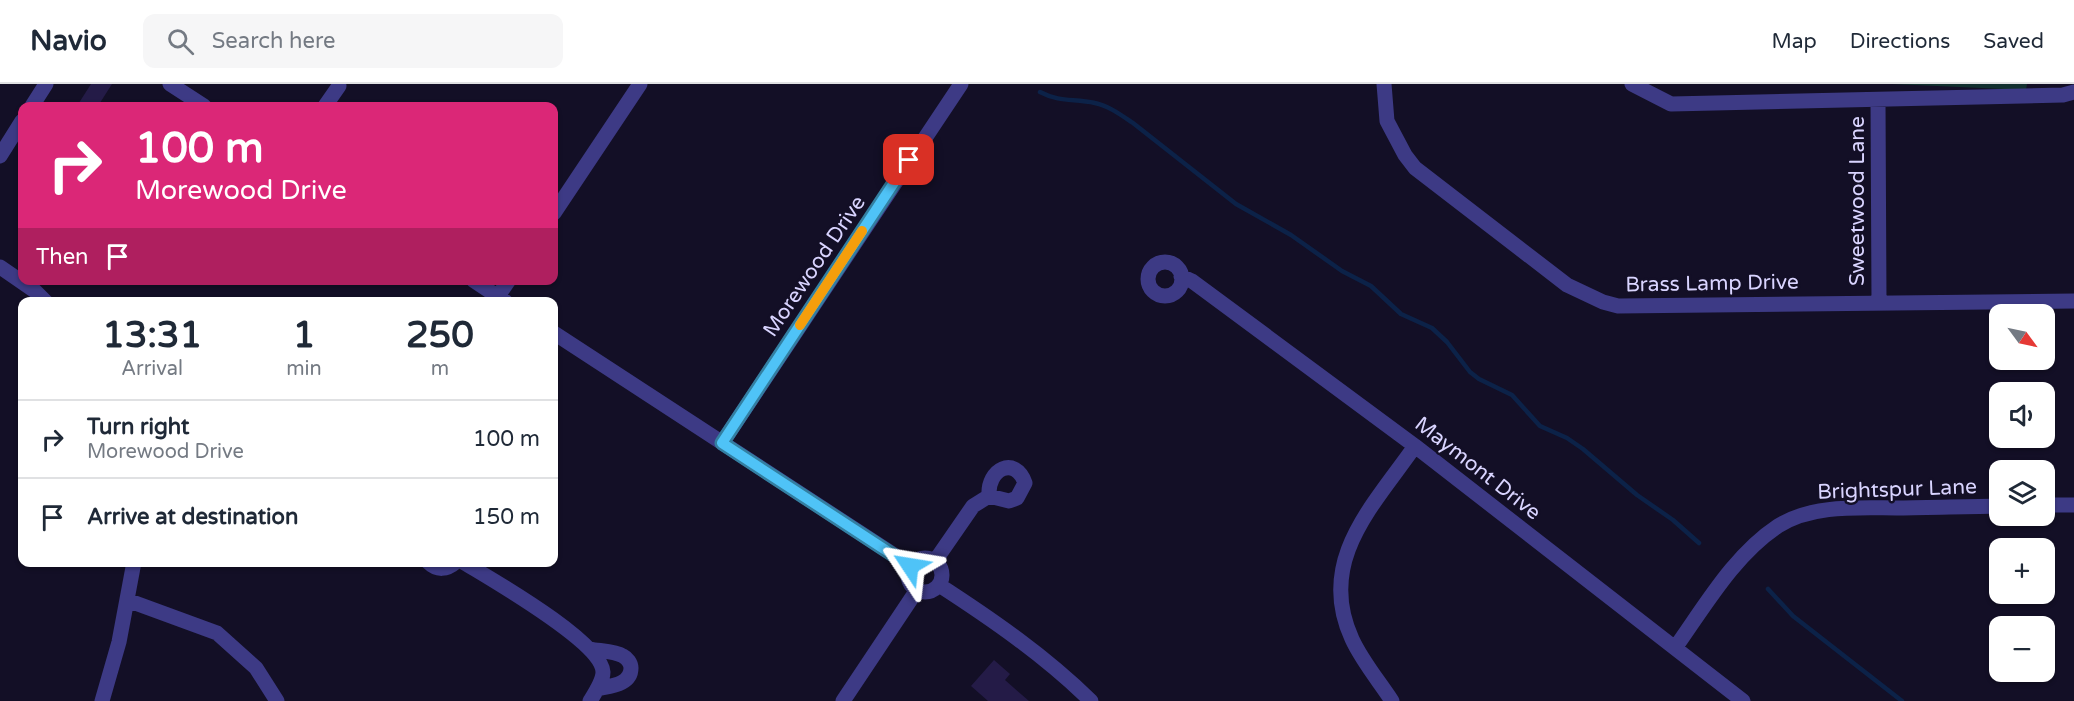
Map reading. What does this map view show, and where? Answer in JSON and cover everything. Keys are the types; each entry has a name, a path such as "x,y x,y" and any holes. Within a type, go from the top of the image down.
{"street":[{"path":"35,102 46,84"},
{"path":"170,84 198,102"},
{"path":"558,207 640,84"},
{"name":"Morewood Drive","path":"722,443 961,84"},
{"name":"Brass Lamp Drive","path":"1384,84 1387,121 1405,155 1415,168 1567,285 1603,302 1618,306 2074,300"},
{"path":"1632,84 1671,104 2017,97 2063,95 2074,92"},
{"path":"328,102 339,86"},
{"name":"Sweetwood Lane","path":"1878,100 1879,302"},
{"path":"0,156 18,127"},
{"path":"0,267 18,279"},
{"name":"Maymont Drive","path":"1181,276 1192,281 1415,446 1743,701"},
{"path":"26,285 41,297"},
{"path":"481,285 499,297"},
{"path":"558,336 910,566"},
{"path":"1392,701 1353,642 1345,623 1340,580 1344,560 1358,526 1415,446"},
{"path":"935,561 973,506 989,496"},
{"path":"2055,505 2074,505"},
{"name":"Brightspur Lane","path":"1675,648 1738,563 1778,526 1798,516 1839,509 1989,506"},
{"path":"919,559 935,561 941,570 941,580 936,589 927,592 912,587 908,577 910,566 919,559"},
{"path":"102,701 119,642 133,567"},
{"path":"435,567 442,569 450,567"},
{"path":"471,567 528,602 590,649 601,664 603,672 594,695"},
{"path":"939,585 988,616 1032,649 1091,701"},
{"path":"843,701 917,590"},
{"path":"127,600 217,633 256,668 276,701"},
{"path":"590,649 621,654 626,657 631,667 630,675 622,682 594,695"}],"green space":[{"path":"1892,84 2027,84 2026,90"}],"building":[{"path":"91,84 112,84 101,102 80,102"},
{"path":"994,660 1010,674 1005,680 1029,701 988,701 971,686"}],"waterway":[{"path":"1040,92 1054,98 1100,104 1133,123 1236,204 1291,235 1342,271 1371,286 1401,314 1432,328 1447,342 1470,372 1479,379 1512,395 1540,426 1567,438 1583,449 1699,543"},
{"path":"1768,589 1793,616 1902,701"}],"slow traffic":[{"path":"800,325 862,231"}],"route":[{"path":"909,160 722,443 910,566"}]}
